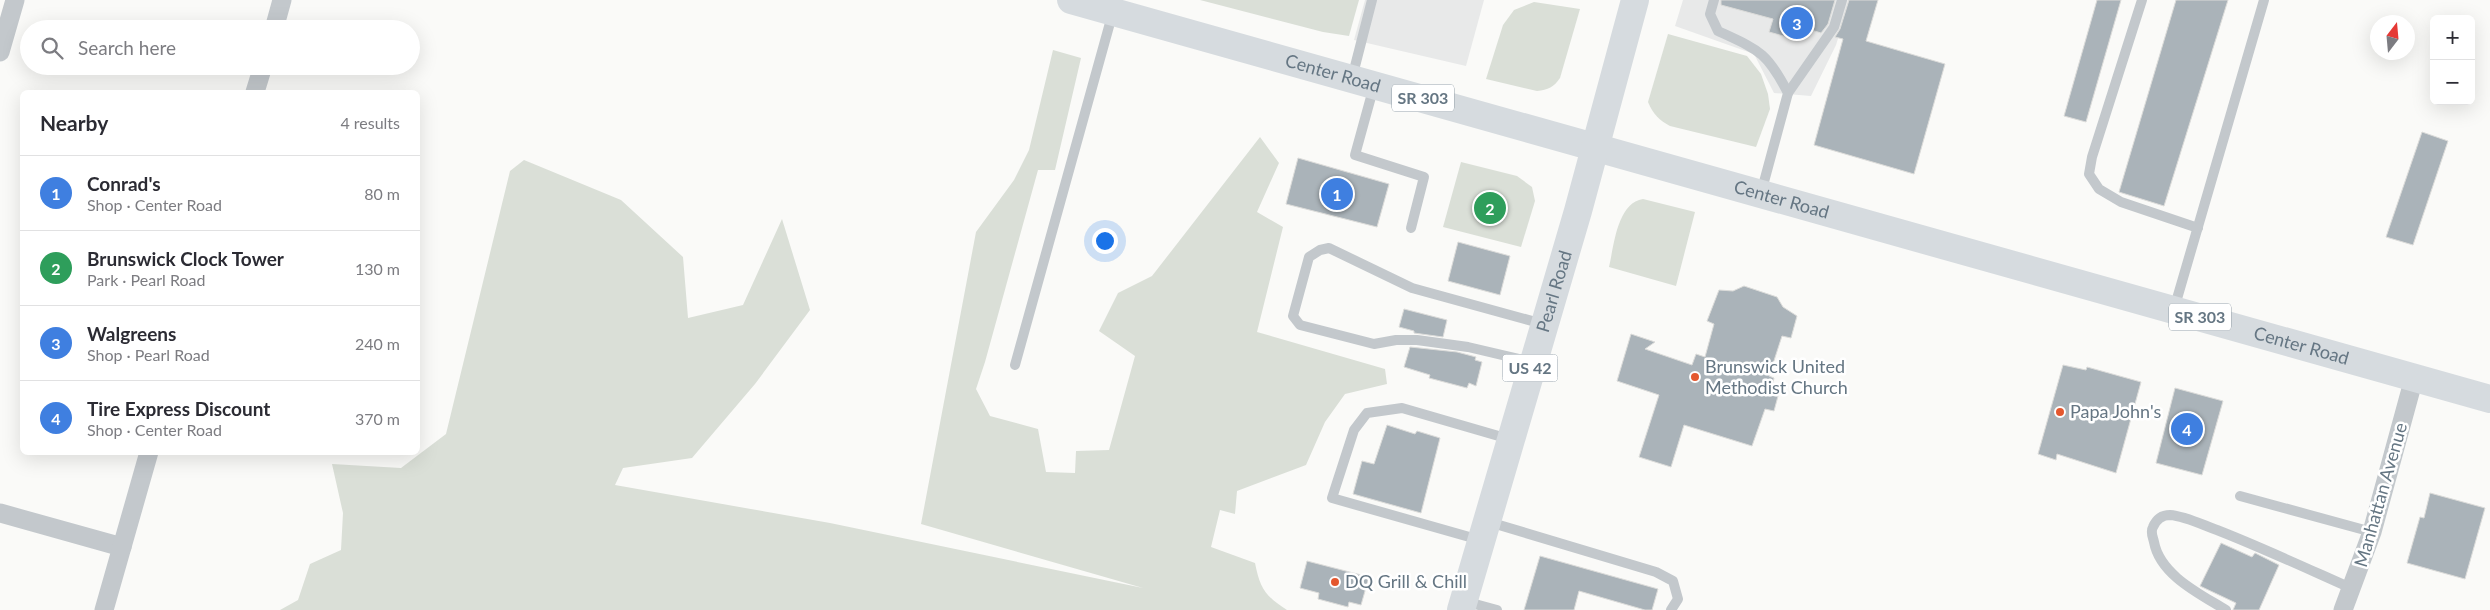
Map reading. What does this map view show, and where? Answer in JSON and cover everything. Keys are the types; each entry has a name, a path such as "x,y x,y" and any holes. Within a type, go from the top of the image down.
{"main road":[{"name":"Center Road","path":"1071,0 2490,399"},
{"name":"Pearl Road","path":"1462,606 1509,439 1578,211 1594,146 1635,0"}],"street":[{"path":"0,52 15,0"},
{"path":"276,20 282,0"},
{"path":"256,90 260,75"},
{"name":"Manhattan Avenue","path":"2344,610 2372,532 2414,378"},
{"path":"104,610 148,455"},
{"path":"0,513 122,547"}],"lane":[{"path":"1372,0 1355,155 1424,177 1411,228"},
{"path":"1714,0 1710,14 1718,31 1755,48 1774,66 1788,93"},
{"path":"1761,194 1788,93 1834,27 1842,0"},
{"path":"2142,0 2092,157 2089,174 2099,190 2121,202 2198,228"},
{"path":"2174,310 2264,0"},
{"path":"1015,365 1113,12"},
{"path":"1532,362 1468,347 1417,340 1396,340 1374,344 1300,325 1294,316 1309,257 1320,250 1329,248 1343,252 1412,288 1544,324"},
{"path":"1509,439 1402,408 1367,413 1354,430 1332,498 1656,572 1673,581 1678,599 1671,610"},
{"path":"2240,496 2372,532"},
{"path":"2226,610 2189,588 2165,566 2155,549 2151,530 2156,521 2162,516 2171,515 2248,542 2353,589"},
{"path":"1462,606 1497,610"}],"shaded area":[{"path":"1200,0 1359,0 1349,36 1323,32"},
{"path":"1365,0 1484,0 1466,66 1354,40"},
{"path":"1683,0 1850,0 1836,45 1811,96 1774,93 1754,54 1675,26"},
{"path":"1534,2 1580,9 1560,78 1550,88 1537,91 1486,79 1503,25 1514,10"},
{"path":"1668,34 1747,56 1761,74 1768,94 1770,109 1756,147 1670,126 1654,113 1648,102"},
{"path":"1053,50 1081,58 1055,170 1038,170 976,389 990,416 1038,429 1046,472 1075,473 1076,451 1109,450 1135,356 1099,331 1118,293 1152,276 1260,137 1279,163 1257,212 1283,227 1257,332 1385,369 1387,384 1345,394 1325,422 1306,465 1237,491 1235,514 1220,510 1211,547 1255,563 1259,579 1265,591 1273,600 1287,610 280,610 298,600 310,564 341,550 343,513 332,464 401,468 446,434 510,171 524,160 621,200 683,257 688,318 743,305 782,219 810,310 755,384 692,458 623,468 615,485 830,523 1143,588 921,524 976,232 1014,180 1029,150"},
{"path":"1461,162 1517,176 1532,187 1535,201 1521,247 1443,227"},
{"path":"1643,199 1695,212 1676,286 1609,267 1615,237 1622,217 1627,208 1634,202"}],"building":[{"path":"1721,0 1835,0 1828,24 1821,33 1798,26 1794,39 1769,32 1773,19 1721,5"},
{"path":"1849,0 1878,0 1866,41 1945,64 1914,174 1814,145 1843,39 1835,37 1840,29"},
{"path":"2097,0 2121,0 2086,122 2064,116"},
{"path":"2176,0 2228,0 2164,206 2119,192"},
{"path":"2422,132 2448,141 2413,245 2386,237"},
{"path":"1298,158 1389,184 1377,227 1286,204"},
{"path":"1458,242 1510,256 1500,295 1448,281"},
{"name":"Brunswick United Methodist Church","path":"1744,286 1777,297 1783,307 1797,316 1791,338 1782,336 1769,376 1774,378 1773,383 1781,385 1774,411 1765,409 1752,446 1684,425 1671,467 1639,457 1659,395 1617,381 1631,334 1655,342 1645,349 1692,365 1696,354 1705,357 1714,324 1707,321 1719,290 1733,291"},
{"path":"1404,309 1447,320 1443,337 1414,333 1414,331 1399,327"},
{"path":"1410,347 1457,352 1476,357 1475,360 1482,362 1476,386 1469,383 1467,388 1429,378 1430,375 1404,367"},
{"path":"2063,365 2086,370 2087,367 2141,382 2116,473 2057,454 2056,460 2038,454"},
{"path":"2175,388 2223,401 2202,475 2156,463"},
{"path":"1387,425 1415,434 1417,431 1440,438 1421,513 1353,494 1362,461 1374,464"},
{"path":"2430,493 2485,508 2465,579 2407,563 2420,517 2424,518"},
{"path":"2221,543 2252,557 2255,553 2279,565 2259,610 2233,610 2236,603 2200,586"},
{"path":"1540,556 1658,589 1652,610 1645,610 1579,591 1574,610 1524,610"},
{"name":"DQ Grill & Chill","path":"1307,561 1369,577 1361,605 1349,602 1348,607 1318,599 1319,593 1300,588"}],"place":[{"name":"Walgreens","path":"1797,23"},
{"name":"Conrad's","path":"1337,194"},
{"name":"Brunswick Clock Tower","path":"1490,208"},
{"name":"Brunswick United Methodist Church","path":"1695,377"},
{"name":"Papa John's","path":"2060,412"},
{"name":"Tire Express Discount","path":"2187,429"},
{"name":"DQ Grill & Chill","path":"1335,582"}]}
